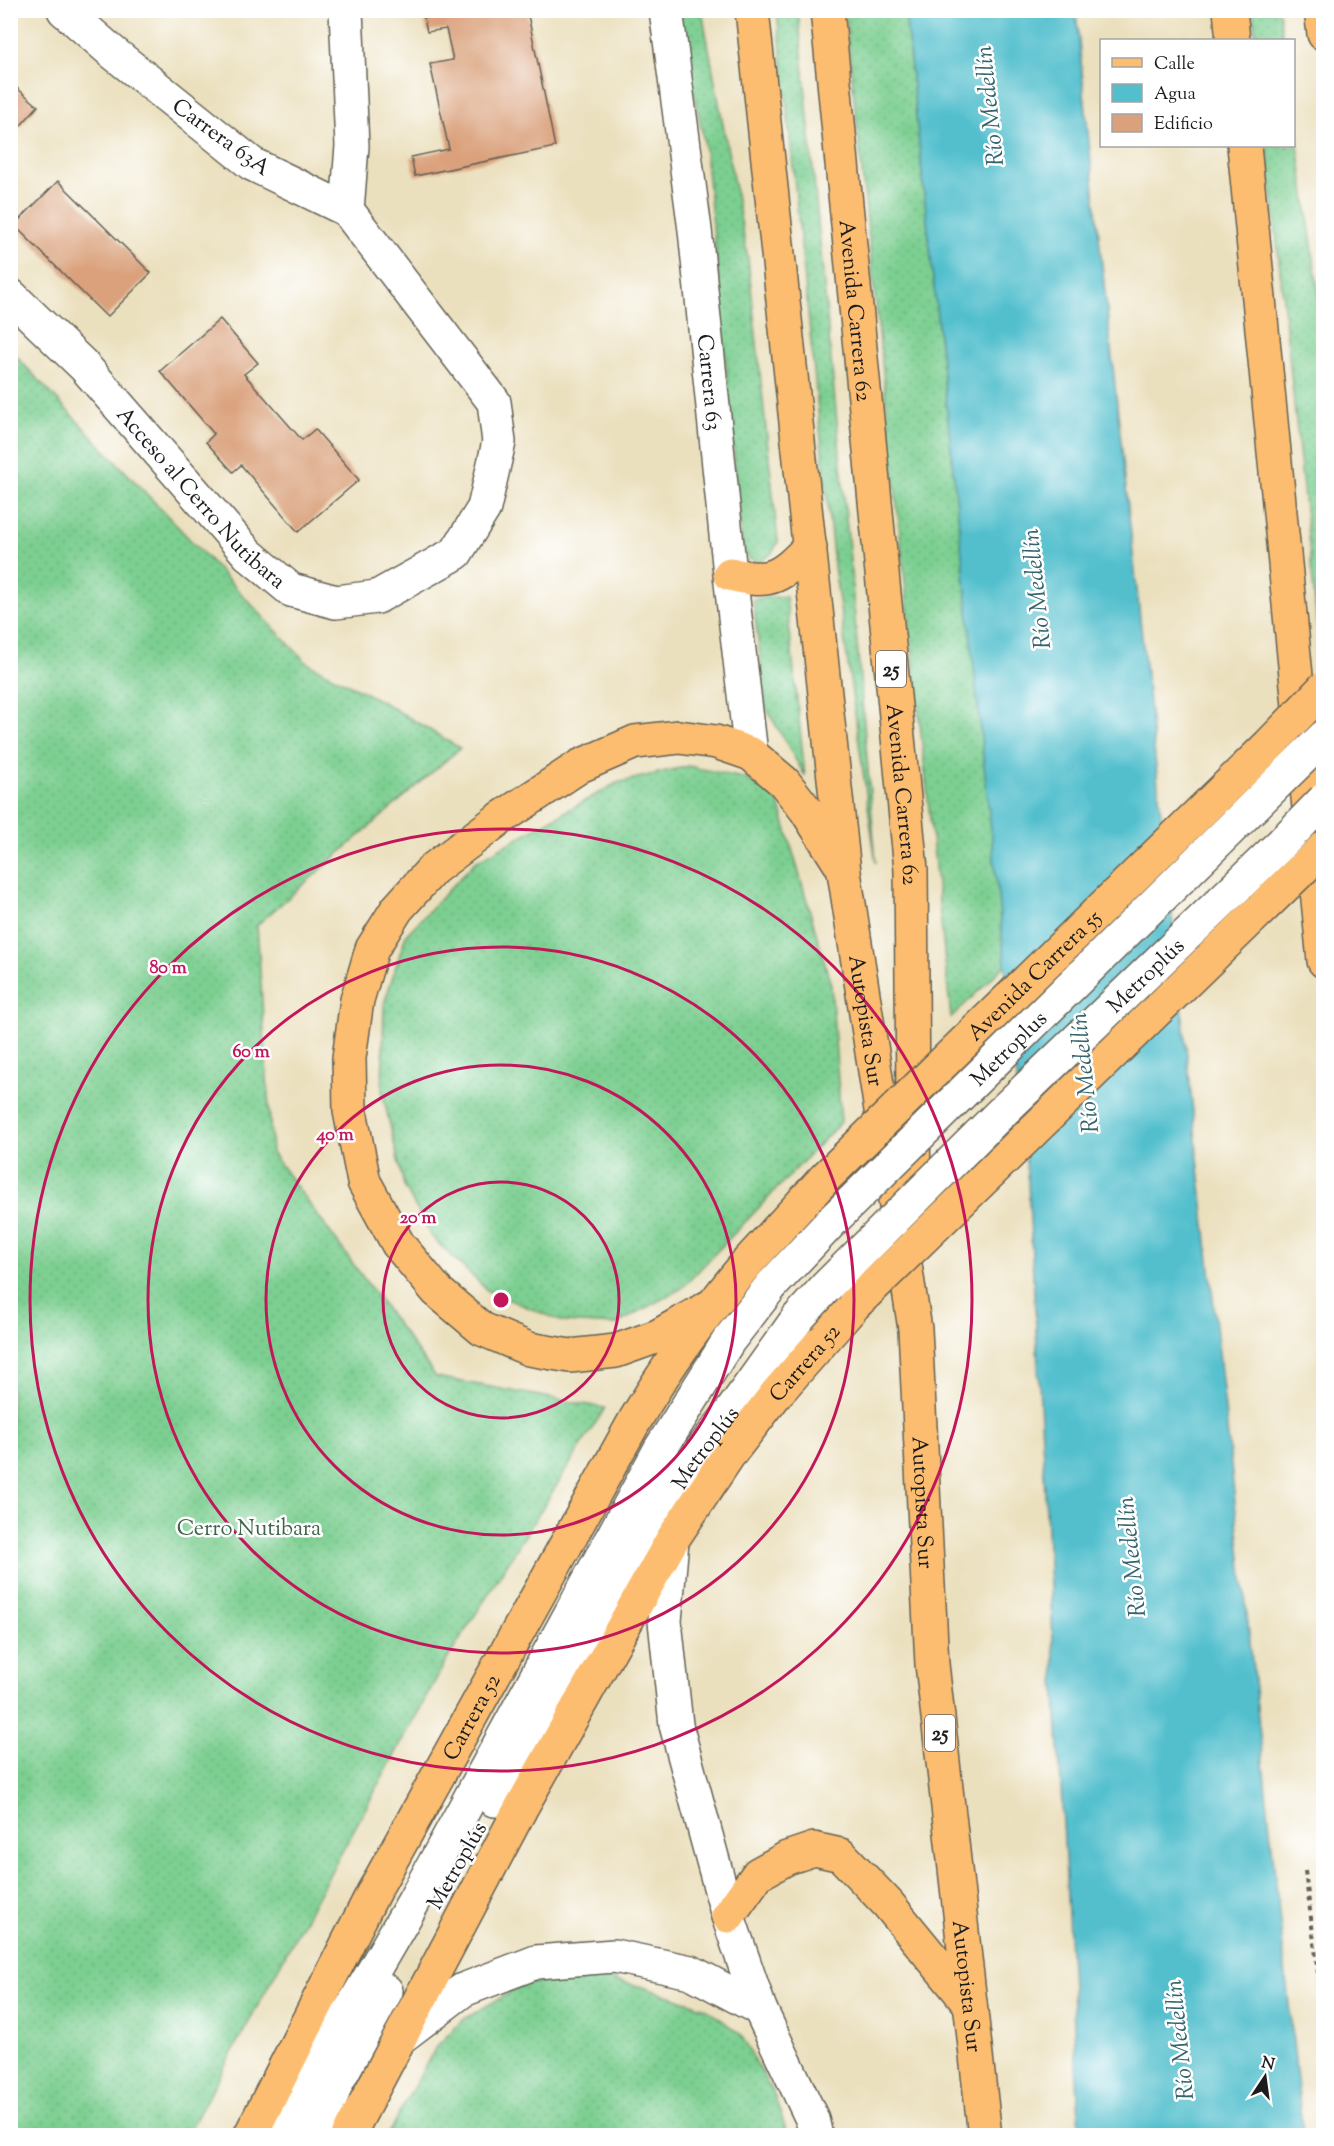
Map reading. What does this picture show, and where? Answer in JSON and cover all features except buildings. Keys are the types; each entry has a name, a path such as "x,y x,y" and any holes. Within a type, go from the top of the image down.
{"main road":[{"name":"25","path":"752,10 844,872"},
{"name":"Avenida Carrera 62","path":"827,10 911,870 915,1329"},
{"path":"1230,10 1233,39"},
{"path":"1321,10 1323,34"},
{"path":"1244,147 1323,961"},
{"path":"730,574 755,579 771,578 782,573 810,547"},
{"name":"Avenida Carrera 55","path":"710,1307 746,1264 835,1169 1269,745 1323,688"},
{"path":"710,1307 658,1336 616,1351 570,1356 529,1349 483,1329 437,1291 398,1244 364,1182 350,1112 349,1058 357,1000 372,949 397,909 433,869 498,820 580,766 635,742 679,737 716,742 751,754 784,782 799,801 826,840 844,872"},
{"name":"Carrera 52","path":"348,2136 521,1808 672,1540 728,1456 777,1394 855,1304 1323,848"},
{"name":"Autopista Sur","path":"844,872 915,1329 932,1664 985,2136"},
{"name":"Carrera 52","path":"250,2136 374,1891 639,1413 710,1307"},
{"path":"728,1916 758,1874 787,1858 814,1849 841,1855 888,1904 970,2004"}],"street":[{"name":"Carrera 63A","path":"64,10 111,51 252,164 347,210"},
{"path":"345,10 352,146 347,210"},
{"name":"Carrera 63","path":"666,10 695,230 751,754"},
{"name":"Acceso al Cerro Nutibara","path":"10,294 84,366 248,554 291,590 336,602 377,597 456,553 484,508 499,442 494,402 347,210"},
{"name":"Metroplus","path":"771,1286 833,1220 1323,737"},
{"name":"Metroplús","path":"317,2136 336,2084 432,1905 620,1587 666,1502 687,1469 729,1415 798,1318 826,1287 1001,1113 1279,846 1323,800"},
{"name":"Metroplús","path":"287,2136 304,2090 414,1901 661,1448 699,1384 729,1340 771,1286"},
{"name":"Carrera 52","path":"672,1540 665,1621 676,1725 728,1916 760,2009 812,2119 816,2136"},
{"name":"Carrera 52","path":"401,2037 463,1989 536,1962 581,1958 614,1956 691,1972 760,2009"}],"path":[{"path":"1305,1870 1323,2020"}],"green space":[{"path":"678,11 702,11 748,259 778,542 772,553 761,561 749,559 742,546 704,142"},
{"path":"777,11 798,11 876,863 834,566"},
{"path":"845,11 905,11 1006,964 951,1018"},
{"path":"1253,11 1279,11 1283,39 1256,39"},
{"path":"1295,122 1324,334 1324,637 1319,641 1267,147 1295,147"},
{"name":"Cerro Nutibara","path":"11,351 307,663 381,701 460,748 257,925 272,1153 436,1377 605,1408 445,1663 187,2135 11,2135"},
{"path":"786,596 805,776 766,708 753,599"},
{"path":"688,766 747,779 778,800 831,985 841,1122 682,1288 615,1325 563,1322 488,1291 432,1237 404,1186 382,1091 384,1004 406,935 475,862 617,783"},
{"path":"601,1977 643,1987 706,2008 741,2035 774,2095 788,2135 387,2135 436,2047 464,2019 524,1984"}],"water":[{"name":"Río Medellín","path":"905,11 1076,11 1303,2135 1080,2135 1028,1183"}]}
